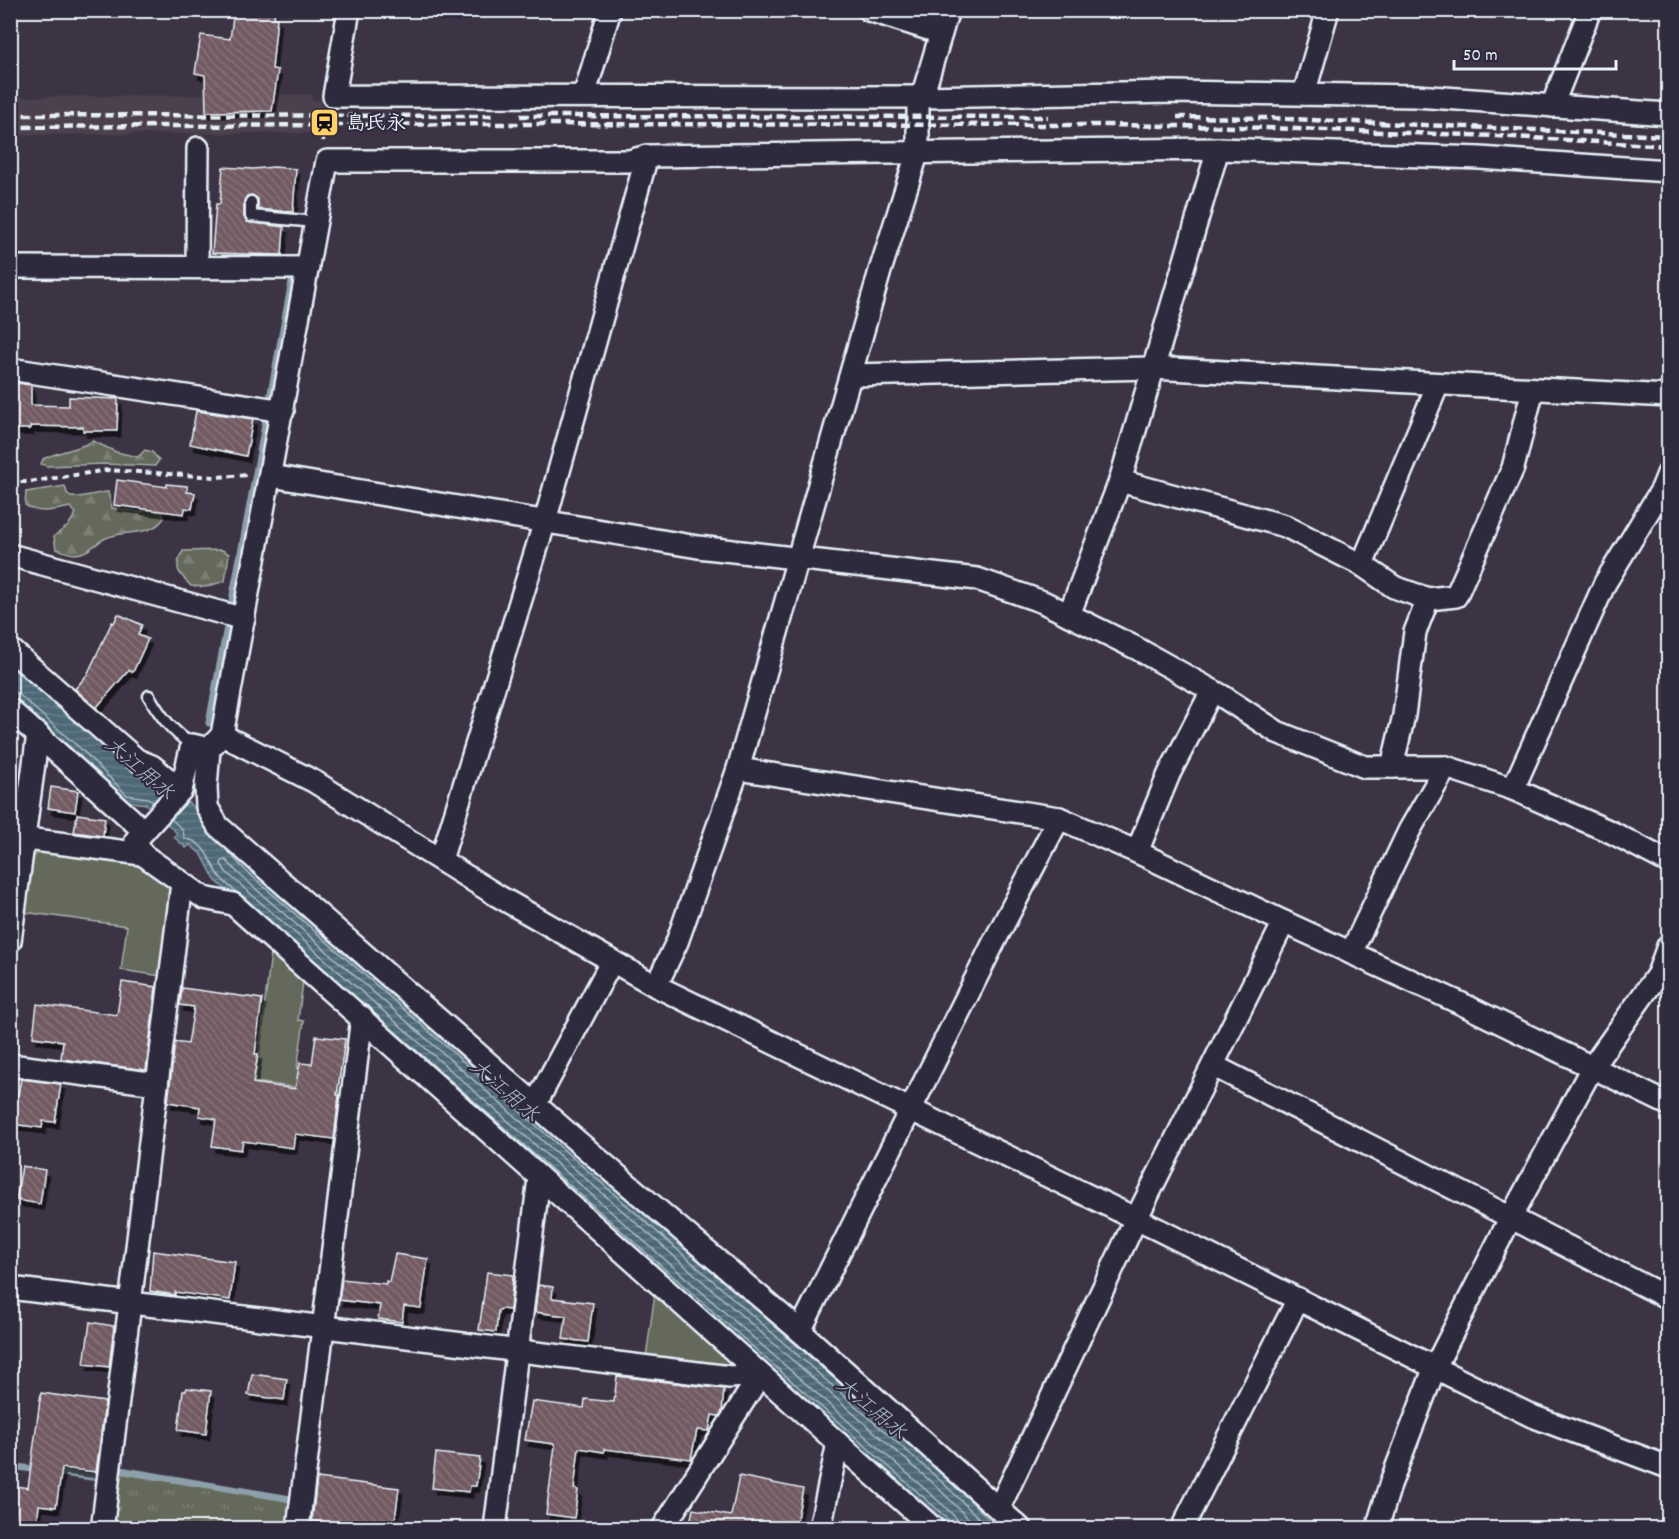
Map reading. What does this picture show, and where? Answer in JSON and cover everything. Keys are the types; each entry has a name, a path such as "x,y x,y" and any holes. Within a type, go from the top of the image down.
{"street":[{"path":"349,10 334,96 920,96 1171,92 1416,96 1668,114"},
{"path":"584,96 610,10"},
{"path":"869,10 941,33"},
{"path":"656,986 677,942 738,769 880,271 918,151 920,96 948,10"},
{"path":"1304,94 1328,10"},
{"path":"1552,106 1590,10"},
{"path":"197,267 198,148"},
{"path":"1069,615 1120,481 1218,149"},
{"path":"1020,1528 800,1331 579,1142 218,826 207,807 208,743 233,616 271,476 272,409 308,268 327,161 629,161 646,156 1218,149 1480,158 1668,171"},
{"path":"441,860 545,521 646,156"},
{"path":"10,267 308,268"},
{"path":"850,375 1152,368 1668,396"},
{"path":"10,369 272,409"},
{"path":"1362,565 1438,384"},
{"path":"1120,481 1285,526 1362,565 1394,587 1428,599 1456,596 1513,468 1533,389"},
{"path":"1513,789 1605,583 1661,505 1668,474"},
{"path":"271,476 698,547 977,579 1042,602 1136,648 1212,691 1276,732 1365,767 1446,767 1513,789 1613,833 1668,862"},
{"path":"10,555 233,616"},
{"path":"1392,766 1404,715 1415,632 1428,599"},
{"path":"10,649 137,760 152,766 181,790"},
{"path":"1137,852 1169,774 1212,691"},
{"path":"10,710 148,826"},
{"path":"10,941 17,838 38,734"},
{"path":"208,743 315,783 498,896 656,986 1136,1219 1532,1416 1668,1467"},
{"path":"142,854 136,840 181,790 208,743"},
{"path":"1351,953 1409,831 1446,767"},
{"path":"738,769 1059,818 1137,852 1593,1066 1668,1104"},
{"path":"800,1331 993,944 1059,818"},
{"path":"17,838 142,854 204,898 233,904 362,1017 538,1179 933,1528"},
{"path":"103,1522 182,883"},
{"path":"999,1508 1136,1219 1284,922"},
{"path":"1377,1528 1391,1482 1435,1367 1511,1217 1593,1066 1663,976 1668,946"},
{"path":"536,1103 612,961"},
{"path":"298,1528 362,1017"},
{"path":"10,1065 157,1084"},
{"path":"1214,1066 1668,1298"},
{"path":"495,1528 538,1179"},
{"path":"10,1288 730,1377 760,1375"},
{"path":"1182,1528 1298,1299"},
{"path":"663,1528 760,1375"},
{"path":"820,1528 837,1443"}],"lane":[{"path":"251,202 251,216 316,222"},
{"path":"149,696 160,716 174,732 208,743"}],"path":[{"path":"327,161 322,152 326,104 334,96"},
{"path":"10,482 29,482 108,470 216,477 248,475"},
{"path":"41,1528 103,1522"}],"shaded area":[{"path":"312,94 312,100 322,100 320,133 11,135 10,103 17,103 17,97"}],"green space":[{"path":"93,441 116,452 138,457 145,450 152,452 159,460 155,466 104,464 47,466 41,464 43,459 49,456"},
{"path":"65,486 71,497 108,492 112,508 140,512 145,511 147,504 161,510 164,518 152,528 111,536 79,554 56,549 54,536 68,526 76,513 70,507 47,511 30,508 25,505 26,492"},
{"path":"222,550 229,554 225,581 205,587 191,586 180,574 178,562 183,551"},
{"path":"41,851 148,866 174,889 161,976 121,970 127,926 24,912 32,858"},
{"path":"271,953 303,982 298,1020 304,1021 297,1068 345,1075 343,1094 255,1082"},
{"path":"655,1293 731,1359 727,1368 646,1357"},
{"path":"119,1473 293,1501 289,1528 111,1528"}],"water":[{"name":"大江用水","path":"11,657 182,796 222,836 323,928 946,1477 998,1528 948,1528 215,880 202,855 190,845 186,848 174,837 177,833 146,804 125,801 78,754 11,695"}],"building":[{"path":"234,10 275,10 274,18 277,18 272,69 278,70 272,111 206,112 205,75 195,73 201,35 230,39"},
{"path":"223,167 296,169 293,212 258,209 258,199 252,195 247,196 244,201 244,217 247,222 284,227 282,255 212,253 216,204 220,204"},
{"path":"10,382 31,385 31,405 69,406 69,397 118,399 117,431 83,431 83,427 30,426 30,429 10,429"},
{"path":"196,411 253,419 246,456 190,444"},
{"path":"117,480 167,487 167,484 187,486 187,492 195,493 192,509 185,508 184,514 114,505"},
{"path":"118,614 142,625 138,635 148,639 133,672 129,670 96,708 75,689 87,675"},
{"path":"51,787 78,791 75,812 48,808"},
{"path":"77,814 105,818 103,836 74,832"},
{"path":"122,982 156,987 146,1070 61,1059 63,1041 33,1037 37,1004 117,1015"},
{"path":"182,988 262,999 255,1054 258,1054 253,1083 295,1089 300,1063 312,1064 316,1036 345,1039 337,1095 339,1095 334,1139 295,1134 293,1148 243,1141 241,1150 212,1146 216,1119 199,1116 200,1107 168,1102 175,1042 188,1044 194,1007 180,1005"},
{"path":"21,1079 61,1084 55,1122 43,1121 42,1128 12,1124"},
{"path":"22,1166 45,1170 40,1204 16,1200"},
{"path":"153,1251 235,1262 230,1300 175,1292 175,1295 150,1291"},
{"path":"395,1254 428,1259 421,1308 404,1306 402,1322 378,1319 380,1305 339,1300 342,1279 386,1284 386,1281 389,1282"},
{"path":"487,1272 513,1275 510,1310 498,1311 496,1332 479,1330"},
{"path":"538,1285 553,1287 552,1298 593,1303 588,1342 563,1339 566,1316 535,1312"},
{"path":"90,1322 114,1326 109,1367 84,1364"},
{"path":"252,1374 287,1379 284,1400 248,1395"},
{"path":"617,1376 724,1389 722,1412 719,1416 712,1415 709,1431 697,1430 691,1459 579,1448 574,1489 578,1490 574,1518 546,1514 555,1446 525,1440 532,1401 584,1408 585,1399 614,1402"},
{"path":"186,1388 211,1391 206,1434 178,1430 183,1391 186,1391"},
{"path":"41,1393 105,1402 96,1472 62,1468 56,1507 39,1505 37,1523 10,1519 10,1485 28,1488"},
{"path":"436,1453 480,1458 476,1486 470,1486 469,1492 432,1488"},
{"path":"739,1476 803,1489 795,1528 689,1528 693,1509 731,1516"},
{"path":"317,1478 399,1488 394,1528 371,1528 312,1521"}],"waterway":[{"path":"209,723 293,276"},
{"path":"10,1466 40,1470"},
{"path":"120,1470 291,1499"},
{"path":"54,1472 99,1478"}],"railway":[{"path":"10,115 496,116"},
{"path":"520,116 1048,117"},
{"path":"1177,117 1268,118 1668,136"},
{"path":"10,127 492,124 1106,125 1497,136 1668,146"}],"place":[{"name":"島氏永","path":"325,122"}]}
